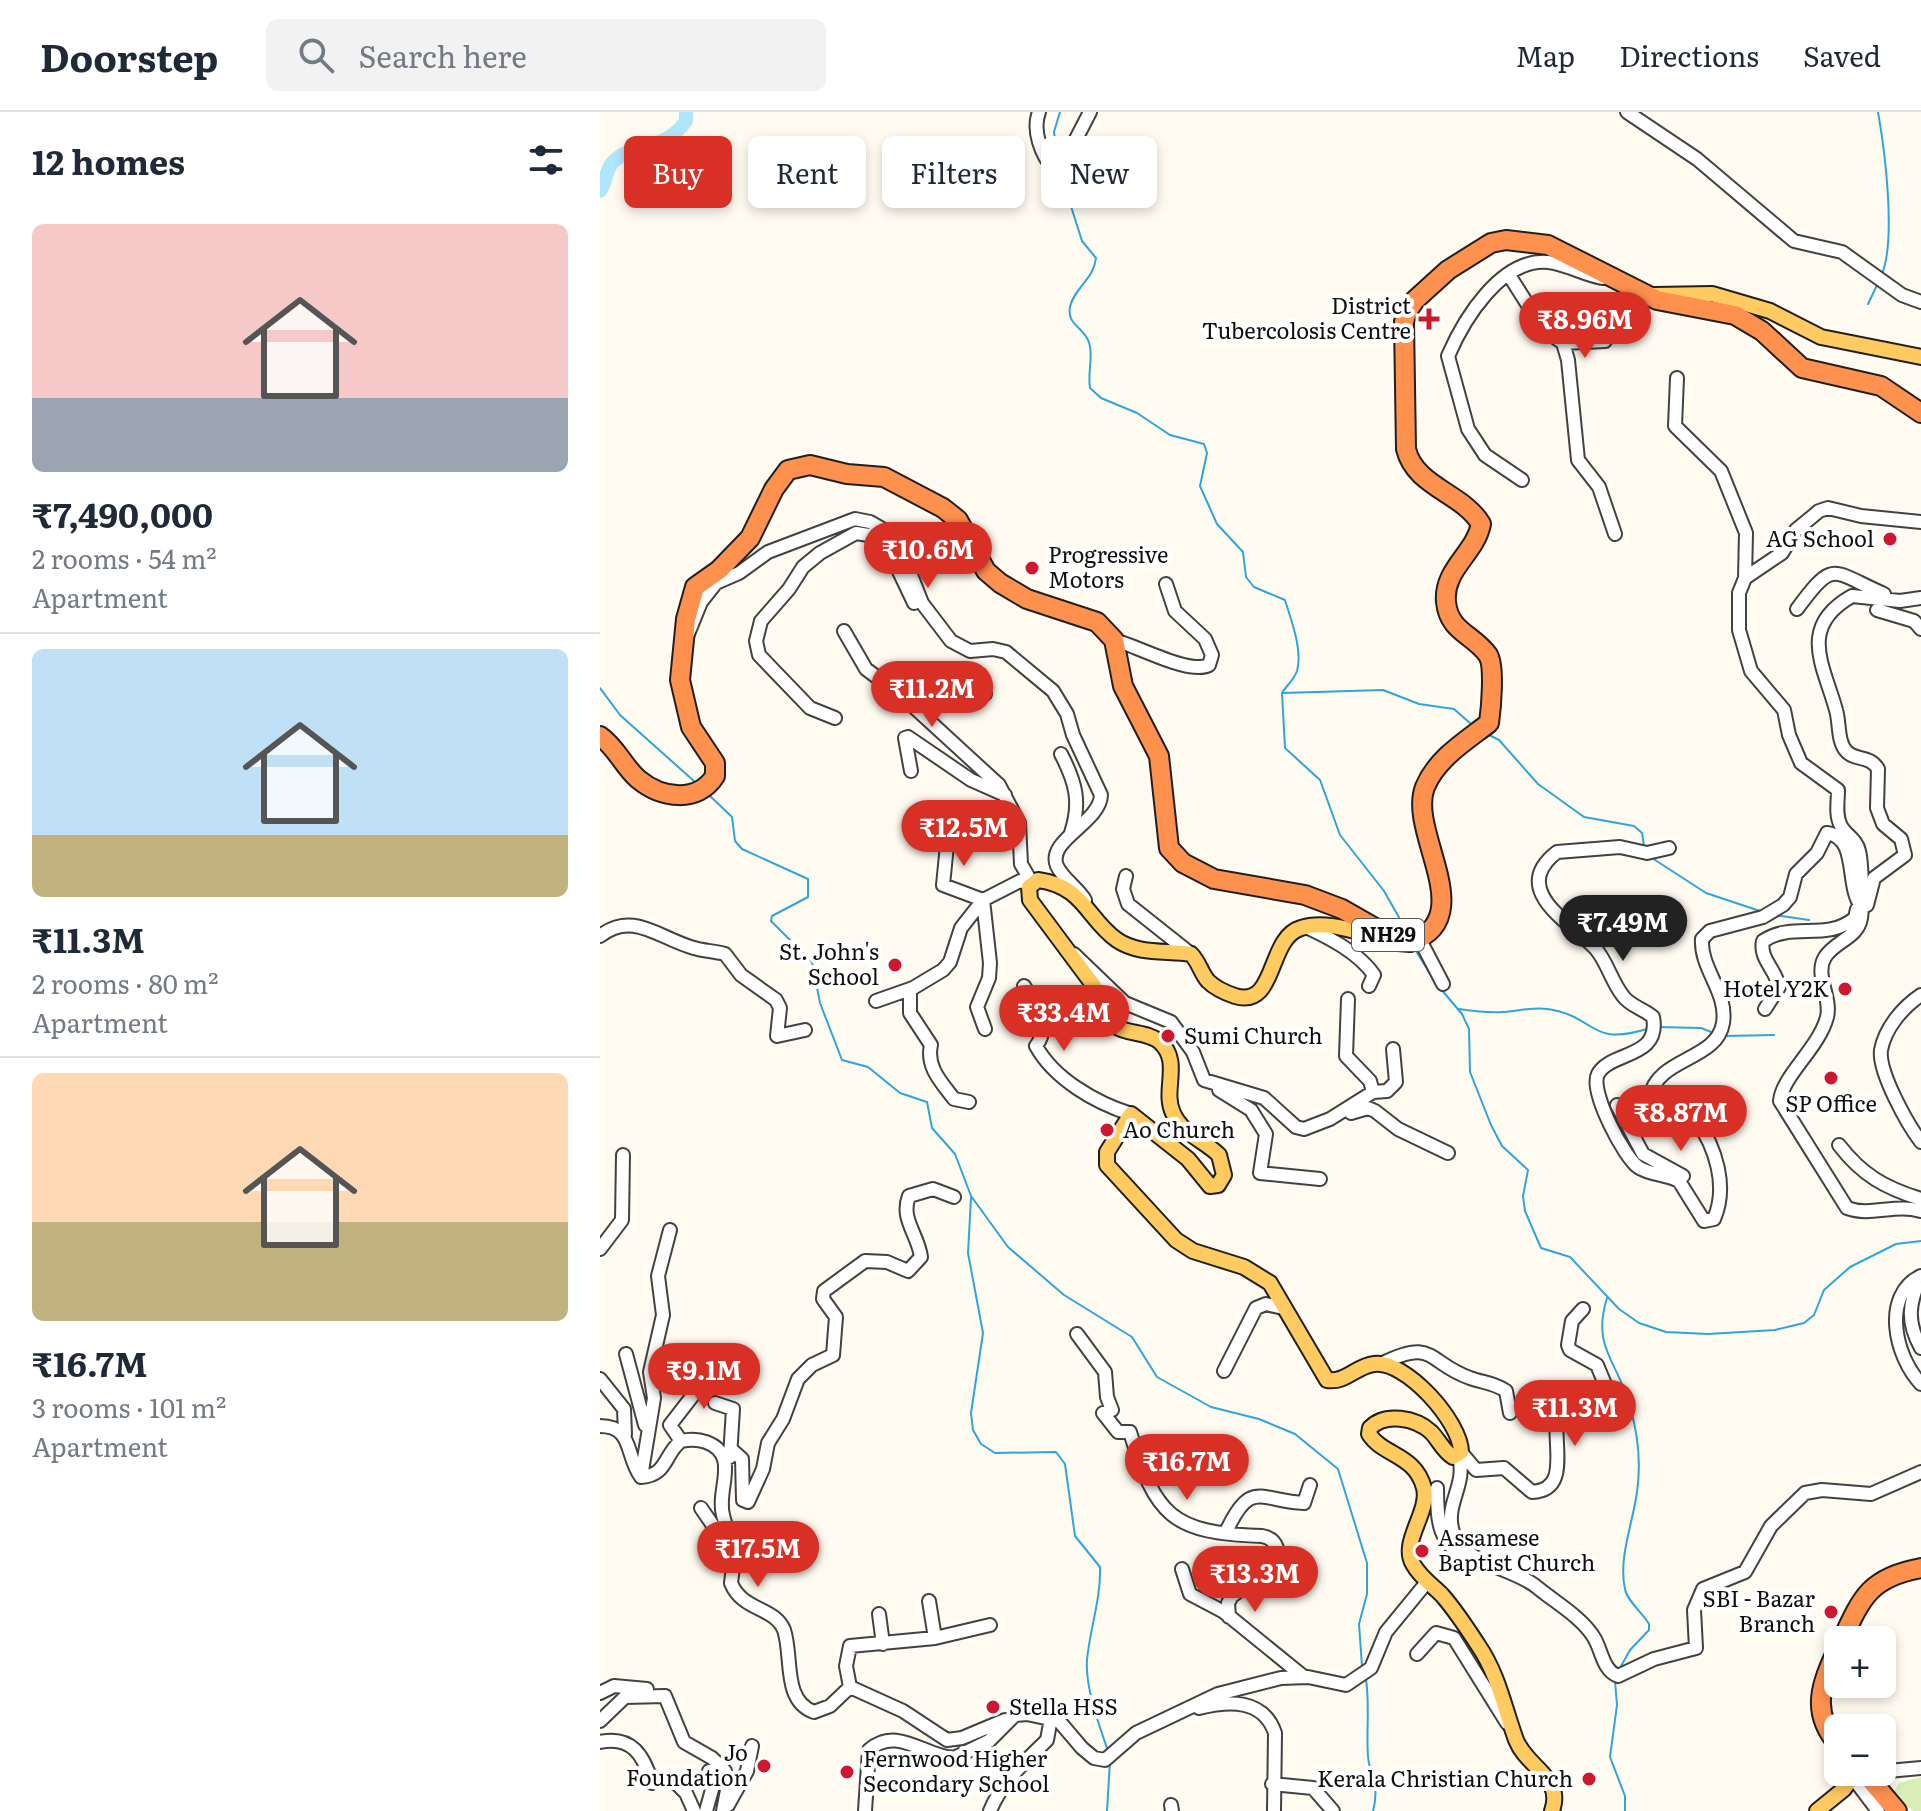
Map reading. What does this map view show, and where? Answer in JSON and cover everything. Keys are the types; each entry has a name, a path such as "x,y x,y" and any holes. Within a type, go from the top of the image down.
{"highway":[{"name":"NH29","path":"1114,640 1123,686 1159,756 1165,789 1167,834 1173,854 1194,871 1214,879 1305,895 1342,909 1398,941 1419,938 1435,923 1442,895 1434,855 1421,820 1421,803 1435,770 1453,750 1489,723 1492,667 1488,655 1458,631 1446,601 1448,580 1481,524 1409,462 1404,332 1407,312 1415,300 1448,270 1491,243 1506,240 1548,245 1618,278 1646,295 1675,305 1735,315 1762,331 1802,368 1881,386 1921,413"},
{"path":"600,736 615,748 639,780 657,789 671,794 698,794 709,785 715,776 715,763 691,727 680,680 684,640 695,587 719,570 750,538 781,478 798,465 884,477 943,508 958,520 986,571 1000,583 1027,599 1097,622 1114,640"},
{"path":"1848,1626 1861,1599 1871,1588 1892,1574 1921,1568"},
{"path":"1824,1683 1819,1696 1819,1712 1824,1725"},
{"path":"1871,1786 1897,1811"}],"main road":[{"path":"1646,295 1712,294 1770,311 1821,337 1921,357"},
{"path":"1398,941 1332,927 1306,927 1287,935 1278,948 1266,984 1249,997 1232,995 1209,982 1191,954 1135,948 1116,939 1089,906 1063,887 1044,881 1032,883 1030,900 1104,1001 1113,1025 1151,1037 1169,1055 1173,1072 1170,1105 1174,1116 1190,1135 1219,1155 1224,1175 1218,1185 1207,1184 1188,1159 1131,1114 1107,1152 1107,1165 1162,1229 1193,1251 1244,1267 1270,1283 1327,1380 1343,1379 1363,1367 1381,1364 1403,1371 1424,1390 1454,1428 1460,1454 1447,1453 1429,1430 1402,1419 1389,1418 1370,1428 1371,1438 1404,1457 1423,1487 1425,1500 1410,1554 1412,1562 1442,1596 1480,1648 1497,1678 1515,1735 1531,1761 1552,1784 1556,1799 1552,1811"},
{"path":"1817,1811 1845,1786"}],"street":[{"path":"1039,112 1036,127 1038,139 1049,165 1060,170 1090,112"},
{"path":"1627,112 1697,159 1794,241 1842,252 1879,281 1921,302"},
{"path":"1522,480 1485,455 1463,418 1448,364 1453,346 1468,319 1509,275 1526,265 1552,262 1587,275 1618,278"},
{"path":"1509,275 1543,329 1563,343 1605,341"},
{"path":"1563,343 1568,360 1578,460 1599,487 1615,534"},
{"path":"1677,378 1675,426 1721,471 1746,533 1745,578 1737,605 1744,655 1751,671 1784,710 1789,735 1801,763 1838,790 1837,809 1841,826 1859,851 1860,909 1854,934 1824,958 1821,967 1827,1017 1816,1043 1784,1087 1780,1101 1847,1208 1859,1212 1890,1206 1921,1211"},
{"path":"1745,578 1782,553 1796,530 1819,511 1828,508 1861,516 1921,522"},
{"path":"684,640 709,589 768,552 855,519 870,522 894,540 909,563 922,603 941,631"},
{"path":"835,718 810,708 759,655 756,641 761,621 803,567 849,535 866,532 894,540"},
{"path":"895,563 918,612 957,646 1006,652 1060,699 1101,795 1097,811 1060,846 1056,862 1089,906"},
{"path":"1797,609 1822,576 1831,572 1842,574 1900,601"},
{"path":"1114,640 1142,648 1180,666 1209,665 1212,655 1205,639 1175,611 1166,584"},
{"path":"1765,1009 1779,987 1776,975 1762,952 1763,941 1786,931 1835,931 1855,918 1874,878 1901,860 1905,851 1901,839 1879,816 1879,775 1875,763 1853,756 1843,748 1837,714 1817,660 1817,646 1833,610 1852,596 1900,601 1921,598"},
{"path":"1877,610 1914,621 1921,629"},
{"path":"844,631 866,669 902,696 988,772 1005,795 1019,823 1021,864 1032,883"},
{"path":"902,696 903,687 909,685 950,701 985,694"},
{"path":"911,771 905,738 908,737 971,780 1005,795"},
{"path":"1061,754 1077,791 1076,817 1070,836"},
{"path":"1707,1221 1716,1213 1719,1189 1718,1165 1708,1140 1691,1116 1658,1106 1650,1097 1659,1079 1685,1057 1706,1048 1721,1028 1722,1007 1701,951 1702,939 1710,931 1763,917 1783,905 1790,897 1796,874 1817,853 1827,833 1838,837 1848,852 1854,894 1860,909"},
{"path":"948,835 943,885 983,900"},
{"path":"1669,848 1647,853 1620,847 1557,852 1545,864 1540,886 1550,909 1602,957 1626,1000 1653,1017 1655,1024 1646,1045 1604,1066 1598,1074 1596,1094 1603,1111 1632,1161 1645,1170 1679,1181 1699,1216 1707,1221"},
{"path":"1126,876 1123,889 1128,904 1191,954"},
{"path":"876,1001 910,990 943,970 950,962 961,928 983,900 1020,881 1032,883"},
{"path":"983,900 990,963 989,978 977,1007 985,1029"},
{"path":"600,936 628,924 695,948 725,954 741,975 776,1000 780,1008 777,1036 805,1030"},
{"path":"1306,927 1334,940 1366,965 1374,975 1369,986"},
{"path":"1419,938 1443,984"},
{"path":"1062,945 1096,972 1125,1003 1171,1022 1186,1040 1202,1076 1244,1104 1257,1117 1267,1140 1259,1165 1260,1173 1320,1179"},
{"path":"1024,986 1040,1013 1043,1034 1036,1046 1049,1064 1093,1100 1131,1114"},
{"path":"910,990 908,1008 931,1045 929,1059 935,1074 954,1099 969,1102"},
{"path":"1921,995 1900,1013 1881,1050 1883,1064 1903,1114 1921,1142"},
{"path":"1348,999 1346,1056 1370,1081 1373,1092"},
{"path":"1296,1127 1313,1127 1373,1092 1387,1091 1396,1082 1393,1049"},
{"path":"1209,1083 1264,1098 1302,1133 1316,1133 1352,1112 1368,1108 1398,1129 1448,1153"},
{"path":"1617,1105 1643,1154 1682,1175 1695,1193 1707,1221"},
{"path":"1839,1145 1859,1169 1885,1188 1921,1199"},
{"path":"600,1249 620,1225 624,1212 623,1155"},
{"path":"732,1450 742,1459 741,1488 743,1500 748,1502 763,1469 768,1443 783,1419 798,1379 812,1365 833,1355 836,1317 823,1299 824,1291 865,1261 887,1262 908,1271 914,1268 921,1257 919,1245 905,1216 909,1196 933,1189 954,1197"},
{"path":"641,1477 654,1398 650,1372 663,1315 658,1276 670,1230"},
{"path":"1921,1276 1909,1302 1909,1316 1921,1348"},
{"path":"1921,1276 1904,1290 1896,1325 1901,1351 1921,1384"},
{"path":"1224,1371 1256,1308 1266,1304 1283,1308"},
{"path":"1460,1454 1476,1470 1504,1468 1532,1492 1544,1489 1554,1479 1560,1463 1554,1424 1562,1404 1604,1407 1611,1405 1612,1401 1597,1365 1570,1350 1568,1345 1572,1321 1583,1309"},
{"path":"1077,1334 1107,1376 1107,1397 1112,1410 1103,1413 1104,1417 1118,1432 1130,1432 1156,1502 1195,1529 1269,1537 1278,1552 1273,1567 1232,1596 1228,1603 1229,1617"},
{"path":"1381,1364 1408,1353 1431,1354 1469,1378 1492,1382 1506,1391 1510,1413"},
{"path":"626,1354 639,1394 648,1440"},
{"path":"600,1379 624,1409 625,1434 632,1465 641,1477"},
{"path":"681,1441 670,1425 704,1381"},
{"path":"715,1403 733,1409 732,1450 722,1507 734,1556 731,1583 735,1594 751,1607 778,1619 788,1642 793,1691 805,1709 814,1712 830,1706 850,1687"},
{"path":"600,1426 619,1429 625,1434"},
{"path":"681,1441 699,1440 713,1445 724,1456 726,1472"},
{"path":"641,1477 656,1474 664,1468 681,1441"},
{"path":"1460,1454 1463,1477 1452,1505 1453,1532 1471,1554 1489,1563"},
{"path":"1437,1488 1439,1520 1445,1542 1459,1555 1523,1575 1587,1629 1607,1667 1618,1676 1654,1659 1696,1648 1694,1610 1703,1589 1745,1572 1771,1526 1805,1493 1822,1490 1871,1494 1921,1472"},
{"path":"1226,1532 1235,1512 1249,1500 1266,1495 1304,1503 1310,1485"},
{"path":"701,1508 734,1556"},
{"path":"1182,1569 1190,1594 1229,1617 1304,1677"},
{"path":"850,1687 903,1711 947,1740 962,1738 1015,1715 1051,1718 1059,1721 1087,1753 1105,1760 1136,1733 1218,1694 1281,1678 1304,1677 1338,1686 1365,1675 1386,1632 1427,1582"},
{"path":"929,1601 935,1638"},
{"path":"879,1614 883,1644"},
{"path":"850,1687 846,1666 850,1646 935,1638 990,1625"},
{"path":"1417,1654 1436,1633 1454,1638 1515,1735"},
{"path":"600,1693 614,1686 665,1696"},
{"path":"600,1721 625,1697 665,1696"},
{"path":"665,1696 684,1742 720,1765 727,1777 721,1811"},
{"path":"1184,1712 1235,1702 1254,1707 1264,1715 1275,1733 1274,1811"},
{"path":"865,1811 867,1759 874,1746 905,1741 954,1758 989,1741 1015,1715"},
{"path":"990,1811 1001,1790 1030,1753 1047,1740 1051,1718"},
{"path":"600,1742 619,1740 634,1747 643,1758 652,1783"},
{"path":"721,1811 740,1787 752,1746"},
{"path":"1896,1770 1921,1768"},
{"path":"706,1811 713,1786 709,1771"},
{"path":"676,1783 686,1793 694,1811"},
{"path":"1272,1784 1313,1788 1333,1811"},
{"path":"1864,1786 1878,1811"}],"green space":[{"path":"1921,1777 1921,1811 1913,1811 1892,1795 1899,1783"}],"waterway":[{"path":"600,191 613,162 630,151 668,138 686,121 686,112"},
{"path":"1055,136 1060,112"},
{"path":"1878,112 1889,218 1882,274"},
{"path":"1072,208 1082,241 1096,258 1092,272 1075,294 1070,307 1072,321 1089,344 1090,388 1101,398 1137,413 1170,435 1204,444 1207,453 1200,486 1217,524 1243,552 1246,577 1254,587 1285,600 1293,626 1298,663 1296,674 1282,693 1285,748 1320,780 1340,835 1384,891 1409,935"},
{"path":"1868,304 1878,283"},
{"path":"600,688 620,715 695,782"},
{"path":"1282,693 1383,690 1419,704 1454,709 1471,724"},
{"path":"1489,735 1499,740 1538,784 1584,817 1634,826 1642,833 1644,846"},
{"path":"708,794 732,817 735,841 742,849 808,879 808,897 772,916 771,921 812,962 820,1003 842,1060 868,1067 900,1093 927,1102 932,1128 955,1154 971,1196 1008,1247 1064,1295 1132,1337 1157,1377 1211,1407 1259,1419 1295,1434 1338,1469 1367,1563 1367,1594 1359,1624 1362,1666"},
{"path":"1652,858 1706,893 1760,911"},
{"path":"1775,915 1809,920"},
{"path":"1414,948 1436,983"},
{"path":"1440,988 1462,1014 1469,1029 1470,1072 1491,1125 1502,1146 1528,1170 1523,1196 1525,1211 1541,1248 1570,1257 1619,1309 1639,1323 1666,1332 1708,1334 1775,1330 1804,1323 1814,1315 1824,1290 1850,1267 1896,1244 1921,1241"},
{"path":"1459,1009 1481,1012 1547,1009 1603,1032 1628,1034 1647,1029"},
{"path":"1658,1027 1701,1028 1714,1033"},
{"path":"1724,1036 1774,1035"},
{"path":"971,1198 968,1253 983,1333 971,1413 973,1430 981,1444 995,1453 1056,1452 1065,1464 1075,1536 1100,1567 1087,1671 1093,1706 1108,1751"},
{"path":"1607,1298 1603,1315 1604,1343 1630,1407 1639,1460 1623,1577 1629,1598 1649,1624 1649,1630 1630,1650 1620,1668"},
{"path":"1366,1679 1368,1756 1375,1788 1373,1811"},
{"path":"1615,1681 1617,1705 1610,1757 1625,1796 1625,1811"},
{"path":"1107,1811 1110,1761"}],"place":[{"name":"District Tubercolosis Centre","path":"1429,319"},
{"name":"AG School","path":"1890,539"},
{"name":"Progressive Motors","path":"1032,568"},
{"name":"St. John's School","path":"895,965"},
{"name":"Hotel Y2K","path":"1845,989"},
{"name":"Sumi Church","path":"1168,1036"},
{"name":"SP Office","path":"1831,1078"},
{"name":"Ao Church","path":"1107,1130"},
{"name":"Assamese Baptist Church","path":"1422,1551"},
{"name":"SBI - Bazar Branch","path":"1831,1612"},
{"name":"Stella HSS","path":"993,1707"},
{"name":"Jo Foundation","path":"764,1766"},
{"name":"Fernwood Higher Secondary School","path":"847,1772"},
{"name":"Kerala Christian Church","path":"1589,1779"}]}
